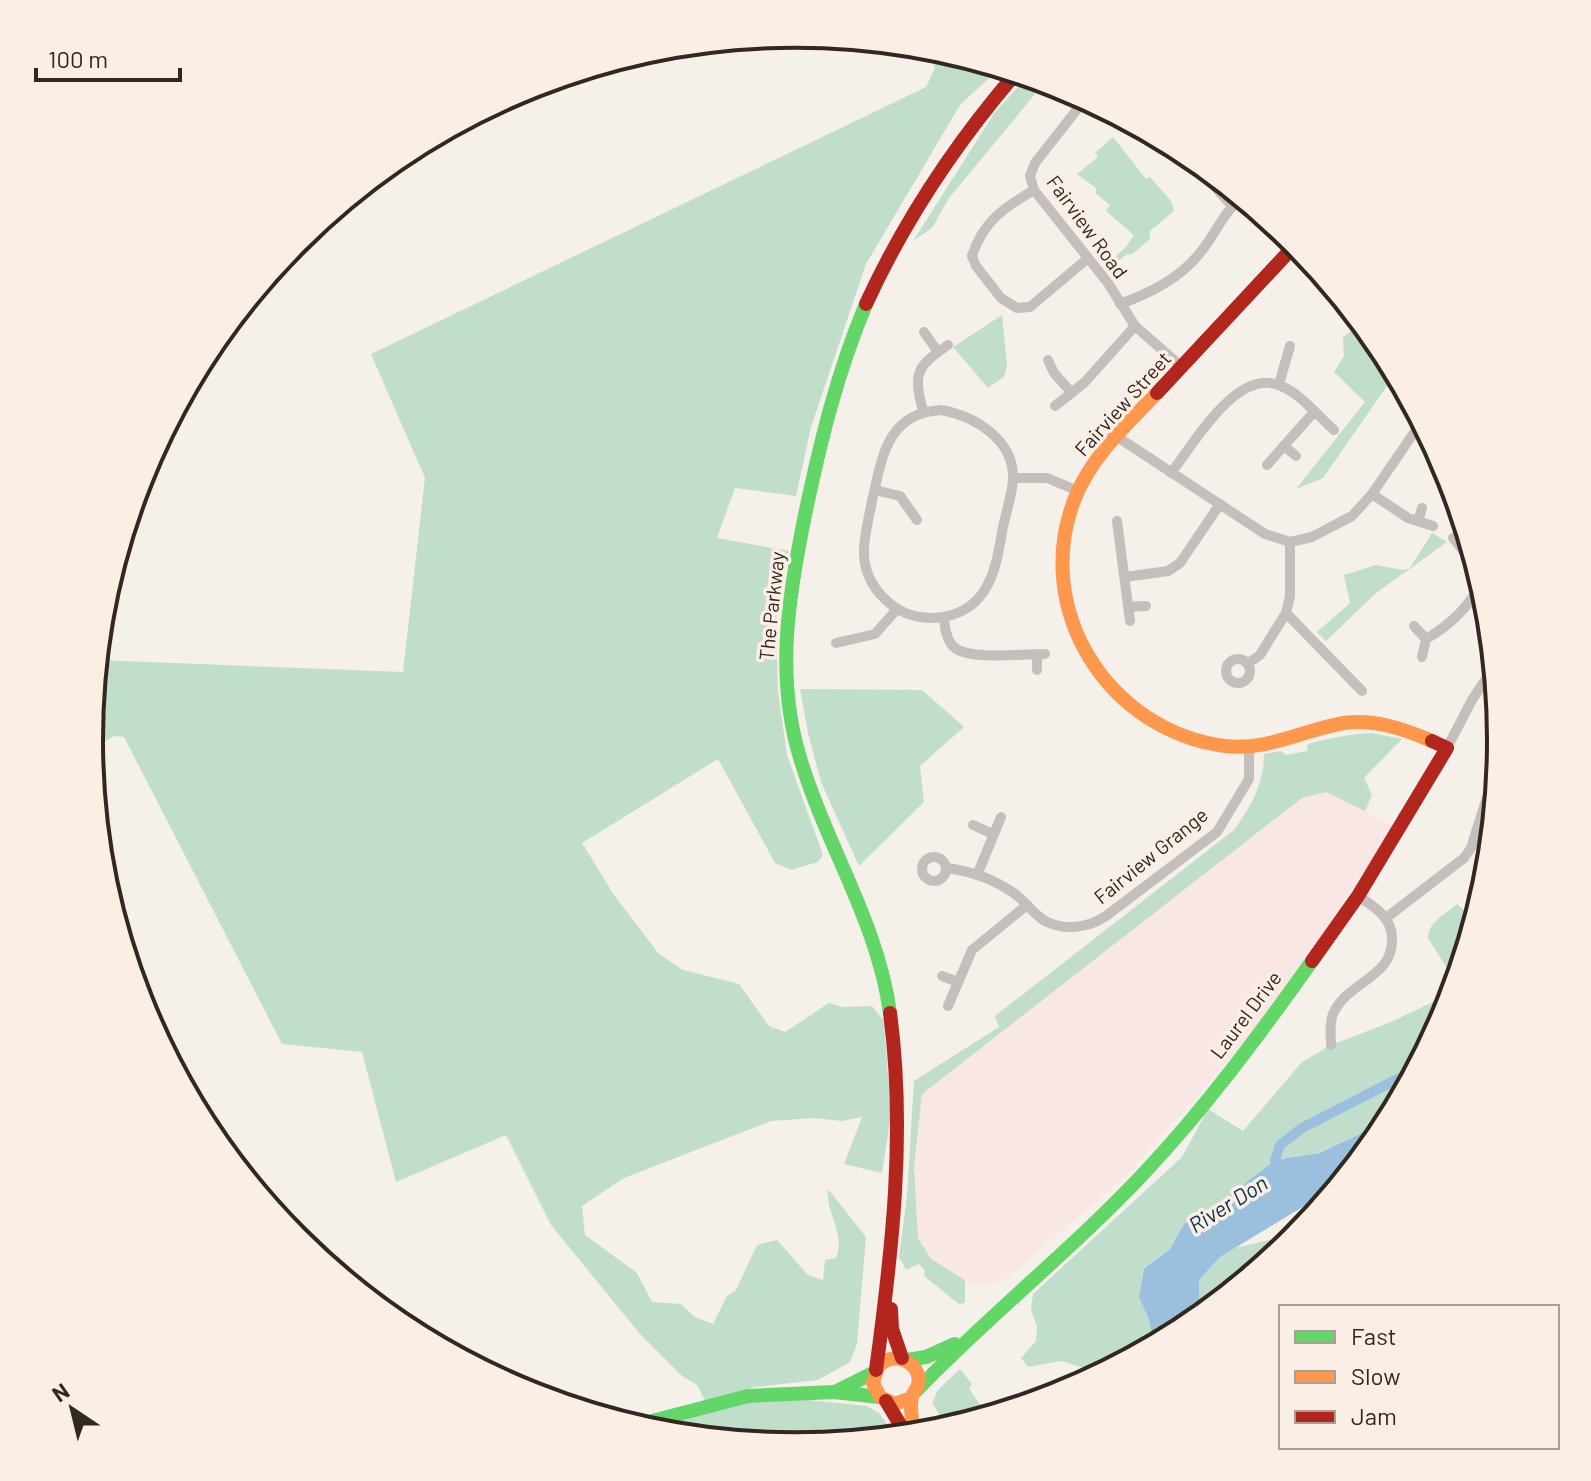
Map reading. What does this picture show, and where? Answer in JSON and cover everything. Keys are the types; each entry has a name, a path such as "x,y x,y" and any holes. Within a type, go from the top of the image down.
{"street":[{"name":"The Parkway","path":"888,1275 899,1150 897,1055 884,977 860,902 820,817 795,741 786,684 787,618 819,447 834,392 868,298 899,237 945,160 1009,82"},
{"name":"Fairview Road","path":"1078,108 1035,163 1030,176 1034,190 1108,283 1135,326 1182,367"},
{"path":"1034,190 1006,205 980,237 972,256 976,266 1008,305 1017,308 1030,307 1087,259"},
{"path":"1120,304 1147,294 1179,274 1201,253 1232,206 1223,196"},
{"name":"Fairview Street","path":"1287,253 1092,465 1070,512 1063,548 1065,603 1071,623 1090,661 1125,702 1158,726 1195,742 1249,746 1280,742 1341,724 1359,722 1415,733 1447,748"},
{"path":"1055,406 1085,382 1135,326"},
{"path":"924,332 938,352"},
{"path":"923,411 916,383 917,374 927,360 948,345"},
{"path":"1279,384 1290,346"},
{"path":"1048,360 1054,373 1071,392"},
{"path":"1171,473 1230,397 1249,384 1279,384 1334,430"},
{"path":"923,411 960,413 981,423 998,439 1013,478 993,575 976,601 944,619 918,617 897,609 881,596 868,578 864,558 864,538 887,443 910,417 923,411"},
{"path":"1267,465 1314,412"},
{"path":"1116,436 1265,534 1290,542 1312,537 1352,516 1372,494 1415,430"},
{"path":"1284,446 1296,456"},
{"path":"1013,478 1047,478 1078,491"},
{"path":"875,490 900,496 917,520"},
{"path":"1372,494 1408,518 1433,526"},
{"path":"1125,577 1168,571 1180,563 1220,504"},
{"path":"1418,521 1422,508"},
{"path":"1117,521 1130,621"},
{"path":"1453,538 1460,546"},
{"path":"1247,664 1260,655 1286,613 1290,596 1290,542"},
{"path":"1422,657 1426,639 1445,628 1473,596"},
{"path":"1128,607 1146,606"},
{"path":"836,643 875,634 897,609"},
{"path":"1286,613 1362,691"},
{"path":"944,619 946,635 953,647 965,654 1041,654 1037,670"},
{"path":"1414,626 1426,639"},
{"name":"Laurel Drive","path":"914,1394 966,1339 1060,1255 1157,1158 1278,1009 1358,896 1485,680"},
{"name":"Fairview Grange","path":"947,868 977,875 1012,891 1044,921 1081,927 1106,916 1217,832 1249,779 1249,746"},
{"path":"1386,918 1459,861 1471,848 1485,803"},
{"path":"977,875 1001,817"},
{"path":"973,825 993,834"},
{"path":"1331,1045 1333,1014 1342,1000 1388,961 1393,946 1392,931 1386,918 1358,896"},
{"path":"948,1006 972,950 1027,905"},
{"path":"942,976 958,982"},
{"path":"888,1275 892,1329 904,1359 918,1374 914,1423"},
{"path":"888,1275 873,1383 900,1425"},
{"name":"Laurel Drive","path":"904,1359 926,1357 966,1339"},
{"path":"834,1392 875,1371 887,1359 904,1359"},
{"path":"658,1419 748,1396 834,1392 883,1399 895,1404 914,1394"}],"shaded area":[{"path":"1326,791 1395,826 1267,1017 1124,1178 1007,1278 983,1287 959,1278 931,1259 918,1238 914,1167 922,1094 1302,798"}],"green space":[{"path":"932,61 991,77 960,105 866,264 811,427 796,496 735,488 717,538 789,551 779,581 776,625 778,691 787,755 823,855 818,862 791,870 775,863 718,759 582,843 614,895 659,954 683,970 739,984 769,1026 785,1032 829,1003 843,1007 872,1006 884,1021 891,1116 882,1173 844,1164 862,1117 842,1121 814,1118 771,1121 624,1178 582,1206 585,1235 637,1273 652,1302 681,1304 695,1317 713,1324 727,1296 736,1290 757,1245 777,1240 808,1275 823,1280 825,1260 836,1258 839,1240 829,1206 828,1189 866,1237 857,1344 850,1362 818,1380 755,1387 705,1401 697,1385 682,1376 640,1334 551,1225 506,1135 396,1182 362,1052 282,1044 124,737 114,736 103,743 108,660 403,672 425,478 371,354 926,87 935,68"},
{"path":"1019,85 1037,92 949,198 932,228 913,241 995,112"},
{"path":"1113,137 1146,179 1150,177 1171,201 1174,211 1150,231 1150,239 1112,266 1109,262 1134,235 1106,211 1110,205 1095,193 1097,189 1077,174 1098,157 1095,153"},
{"path":"1002,315 1007,365 1004,377 988,388 953,347"},
{"path":"1353,330 1389,384 1323,478 1296,489 1365,402 1334,372 1344,356 1343,337"},
{"path":"1432,533 1447,542 1376,593 1326,641 1317,632 1350,603 1344,575 1376,565 1403,570 1410,568"},
{"path":"800,689 922,690 964,727 920,766 924,802 859,866 821,782"},
{"path":"1372,733 1402,739 1364,778 1372,795 1365,811 1326,792 1302,798 922,1094 914,1167 918,1238 931,1259 965,1280 965,1303 959,1304 924,1276 925,1271 919,1264 906,1270 899,1257 907,1196 914,1081 999,1027 995,1016 1234,830 1255,794 1262,775 1264,754 1281,751 1286,755 1307,751 1308,744"},
{"path":"1457,904 1466,912 1448,970 1428,938 1434,923"},
{"path":"1437,1000 1417,1047 1368,1130 1318,1153 1275,1160 1216,1206 1184,1224 1170,1249 1144,1267 1139,1298 1152,1334 1086,1369 1062,1361 1028,1367 1021,1358 1036,1341 1037,1326 1031,1310 1033,1294 1182,1157 1208,1109 1243,1131 1302,1062 1331,1045"},
{"path":"1276,1239 1200,1302 1199,1280 1220,1257 1234,1248"},
{"path":"960,1369 972,1384 969,1389 982,1407 941,1418 932,1403 938,1390"},
{"path":"798,1399 867,1406 879,1413 889,1427 796,1433 750,1432 674,1422 748,1402"}],"water":[{"name":"River Don","path":"1367,1130 1312,1201 1220,1257 1199,1280 1200,1302 1152,1334 1139,1298 1144,1268 1170,1249 1184,1224 1216,1206 1275,1160 1319,1153"}],"waterway":[{"path":"1275,1160 1280,1145 1302,1128 1400,1078"}],"traffic: fast":[{"path":"866,304 838,382 811,488 789,608 786,669 788,700 801,761 875,948 890,1013"},
{"path":"916,1391 1145,1172 1232,1070 1312,961"},
{"path":"907,1360 926,1357 955,1344"},
{"path":"835,1392 875,1372"},
{"path":"658,1419 748,1396 834,1392 880,1397"}],"traffic: slow":[{"path":"1157,393 1091,468 1075,498 1064,540 1063,581 1072,621 1090,658 1115,690 1146,717 1183,736 1225,746 1256,746 1329,726 1356,722 1389,726 1432,741"},
{"path":"911,1398 895,1404 880,1397 873,1383 883,1362 902,1360 912,1365 918,1374 911,1406 913,1423"}],"traffic: jam":[{"path":"866,304 897,242 933,183 1009,82"},
{"path":"1157,393 1287,253"},
{"path":"1312,961 1358,896 1447,748 1432,741"},
{"path":"876,1370 892,1237 897,1147 895,1058 890,1013"},
{"path":"891,1309 892,1329 902,1358"},
{"path":"886,1401 900,1425"}]}
